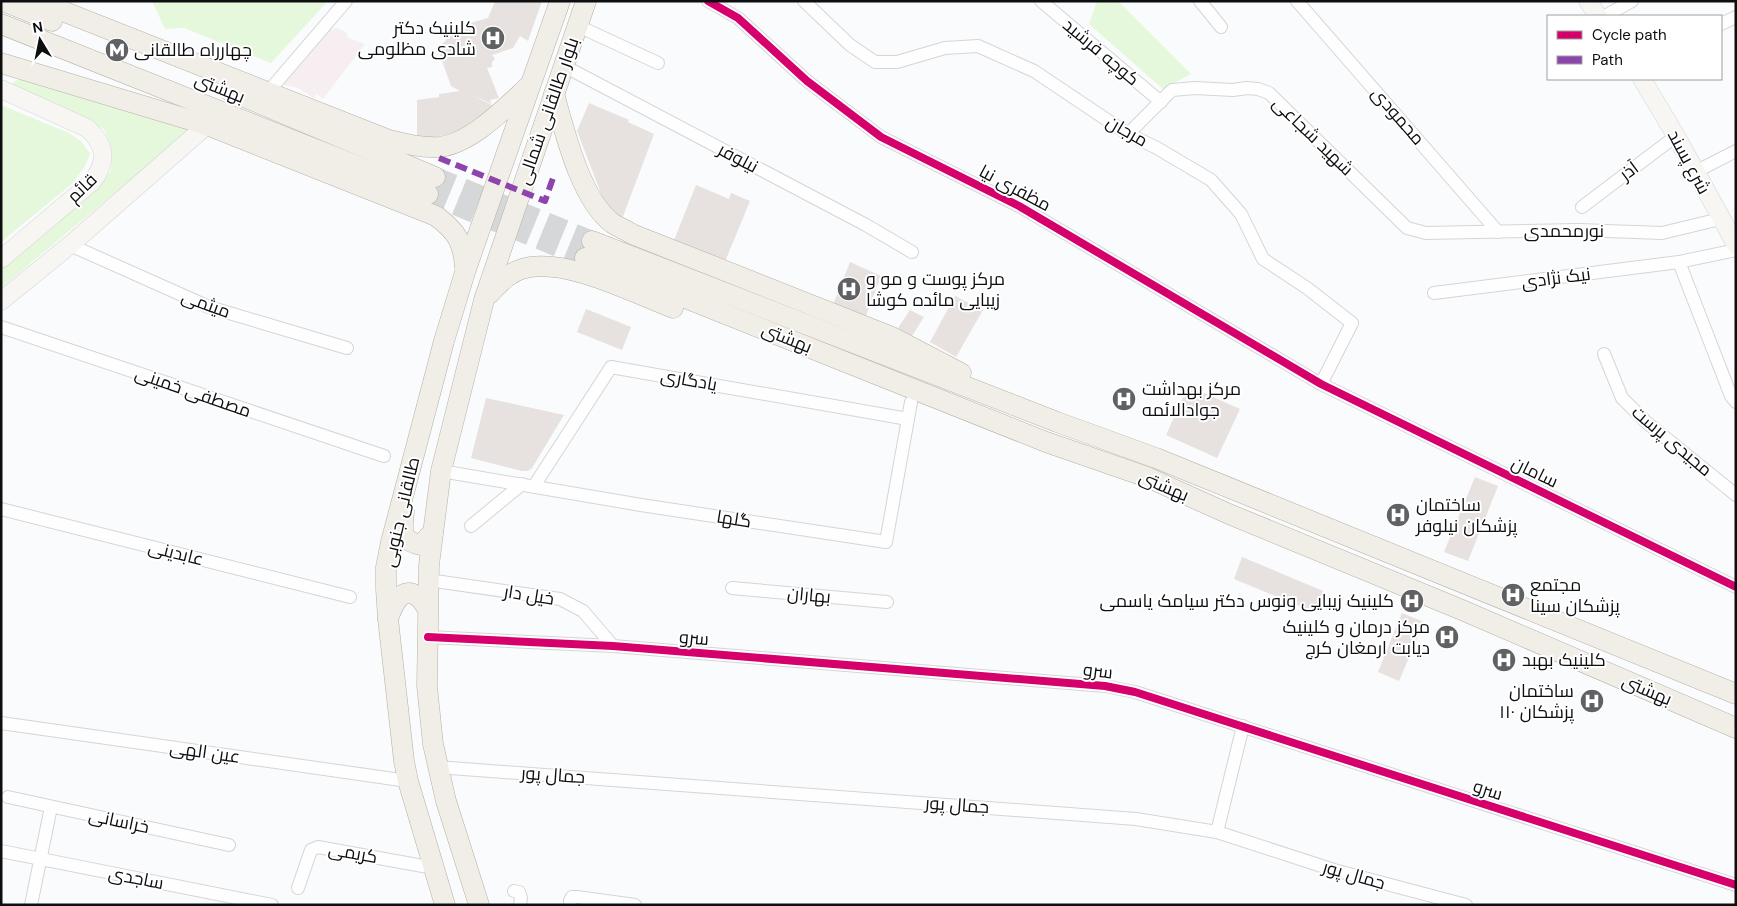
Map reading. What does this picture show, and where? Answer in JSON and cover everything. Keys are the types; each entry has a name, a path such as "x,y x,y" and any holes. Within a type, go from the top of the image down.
{"main road":[{"name":"بهشتى","path":"1,24 432,186 246,98 3,1"},
{"path":"37,1 389,140 412,146 441,147 464,139 483,128 530,85"},
{"name":"بلوار طالقانی شمالی","path":"485,212 560,1"},
{"name":"بلوار طالقانی شمالی","path":"510,221 586,1"},
{"path":"1588,1 1597,15"},
{"path":"1,63 208,125 436,216 449,225 459,238 464,251 466,269"},
{"name":"شرع پسند","path":"1643,80 1736,245"},
{"name":"قائم","path":"1,89 86,128 96,136 102,147 103,160 100,172 92,182 1,259"},
{"path":"554,94 568,141 585,186 595,204 612,222 632,234 892,337 1057,422"},
{"name":"قائم","path":"1,302 70,245 208,125"},
{"name":"طالقانی جنوبی","path":"445,905 408,781 388,619 386,567 444,341 485,212"},
{"name":"طالقانی جنوبی","path":"480,905 437,767 427,686 428,580 442,471 484,300 510,221"},
{"name":"بهشتى","path":"1736,694 1156,458 589,250 1046,442 1147,477 1229,514 1471,614 1736,728"},
{"path":"484,300 506,276 521,269 552,266 577,271 909,410 1046,442"},
{"path":"407,483 403,525 406,538 412,543 421,545 433,532"},
{"path":"388,619 394,602 400,596 408,593 417,596 427,608"}],"street":[{"path":"268,92 346,1"},
{"name":"مظفری نیا","path":"708,1 738,18 807,81 881,137 1019,206 1321,384"},
{"name":"مرجان","path":"804,1 850,45 875,62 897,62 945,48 978,46 1034,71 1128,134 1157,148 1212,180 1241,214 1263,258 1307,288 1352,323 1321,384"},
{"name":"كوچه فرشيد","path":"1041,1 1161,102"},
{"name":"محمودی","path":"1297,1 1498,232"},
{"path":"1607,15 1632,1"},
{"path":"1201,2 1221,27"},
{"path":"1722,24 1736,17"},
{"path":"578,26 658,63"},
{"name":"نیلوفر","path":"564,66 866,225 912,252"},
{"name":"شهید شجاعی","path":"1128,134 1172,90 1195,88 1258,89 1270,93 1407,228"},
{"name":"آذر","path":"1582,207 1676,136"},
{"path":"1695,172 1736,151"},
{"name":"نورمحمدی","path":"1407,228 1426,233 1579,230 1662,233 1720,219"},
{"name":"میثمی","path":"70,245 209,307 347,348"},
{"name":"نیک نژادی","path":"1434,293 1679,262 1736,250"},
{"path":"1679,262 1708,341 1731,396 1736,402"},
{"name":"مصطفی خمینی","path":"1,327 384,456"},
{"name":"مجیدی پرست","path":"1604,354 1622,398 1646,422 1736,495"},
{"name":"یادگاری","path":"528,485 612,367 909,410"},
{"name":"سامان","path":"1321,384 1736,587"},
{"name":"گلها","path":"442,471 641,505 886,542 909,410"},
{"path":"471,526 528,485"},
{"name":"عابدینی","path":"1,509 350,597"},
{"name":"خیل دار","path":"428,580 560,599 582,611 613,646"},
{"name":"بهاران","path":"732,588 887,602"},
{"name":"سرو","path":"428,637 613,646 1105,686 1135,692 1243,726 1736,885"},
{"name":"عین الهی","path":"1,723 408,781"},
{"path":"1217,832 1243,726"},
{"name":"جمال پور","path":"437,767 1136,819 1217,832 1334,870 1466,905"},
{"name":"خراسانی","path":"8,797 229,846"},
{"path":"31,905 51,807"},
{"name":"کریمی","path":"298,888 311,850 318,848 434,868"},
{"name":"ساجدی","path":"1,852 272,905"},
{"path":"570,900 577,897 634,905"}],"shaded area":[{"path":"327,25 332,30 336,28 346,32 348,38 365,44 323,99 317,94 314,98 298,88 280,84"}],"green space":[{"path":"152,1 328,1 271,63 184,28 165,29"},
{"path":"1097,1 1118,1 1191,74 1163,89 1089,24"},
{"path":"17,80 36,80 196,125 1,288 1,267 110,172 112,160 110,145 104,129 9,86"},
{"path":"1,105 69,133 81,141 90,154 85,166 73,183 1,242"}],"building":[{"path":"495,1 542,1 528,41 520,36 513,48 492,55 495,59 492,62 492,67 487,68 499,98 490,100 492,104 469,94 496,107 457,133 429,138 417,137 417,100 439,97 439,94 460,91 451,86 438,49 446,40 446,35 456,33 456,27 488,18"},
{"path":"589,103 629,120 628,122 654,134 622,219 609,214 577,131"},
{"path":"696,185 729,199 731,193 750,201 724,264 673,243"},
{"path":"850,262 881,276 865,318 830,312"},
{"path":"955,296 983,310 956,357 930,342"},
{"path":"586,309 631,327 622,350 577,332"},
{"path":"910,310 924,317 912,336 898,328"},
{"path":"1188,386 1240,409 1217,458 1166,435"},
{"path":"486,398 564,415 532,468 528,471 471,458"},
{"path":"1475,477 1498,486 1468,561 1444,552"},
{"path":"1242,557 1323,591 1314,612 1234,579"},
{"path":"1402,613 1424,622 1399,681 1378,672"}],"tunnel":[{"path":"435,177 592,241"},
{"path":"428,194 585,258"}],"marked path":[{"path":"439,158 545,201 553,178"}],"cycle path":[{"path":"708,1 738,18 807,81 881,137 1019,206 1321,384 1736,587"},
{"path":"428,637 613,646 1105,686 1135,692 1736,885"}],"place":[{"name":"کلینیک دکتر شادی مظلومی","path":"493,38"},
{"name":"چهارراه طالقانی","path":"117,50"},
{"name":"مرکز پوست و مو و زیبایی مائده کوشا","path":"849,289"},
{"name":"مرکز بهداشت جوادالائمه","path":"1124,399"},
{"name":"ساختمان پزشکان نیلوفر","path":"1398,515"},
{"name":"مجتمع پزشکان سینا","path":"1513,595"},
{"name":"کلینیک زیبایی ونوس دکتر سیامک یاسمی","path":"1412,601"},
{"name":"مرکز درمان و کلینیک دیابت ارمغان کرج","path":"1447,637"},
{"name":"کلینیک بهبد","path":"1504,660"},
{"name":"ساختمان پزشکان ۱۱۰","path":"1592,701"}]}
